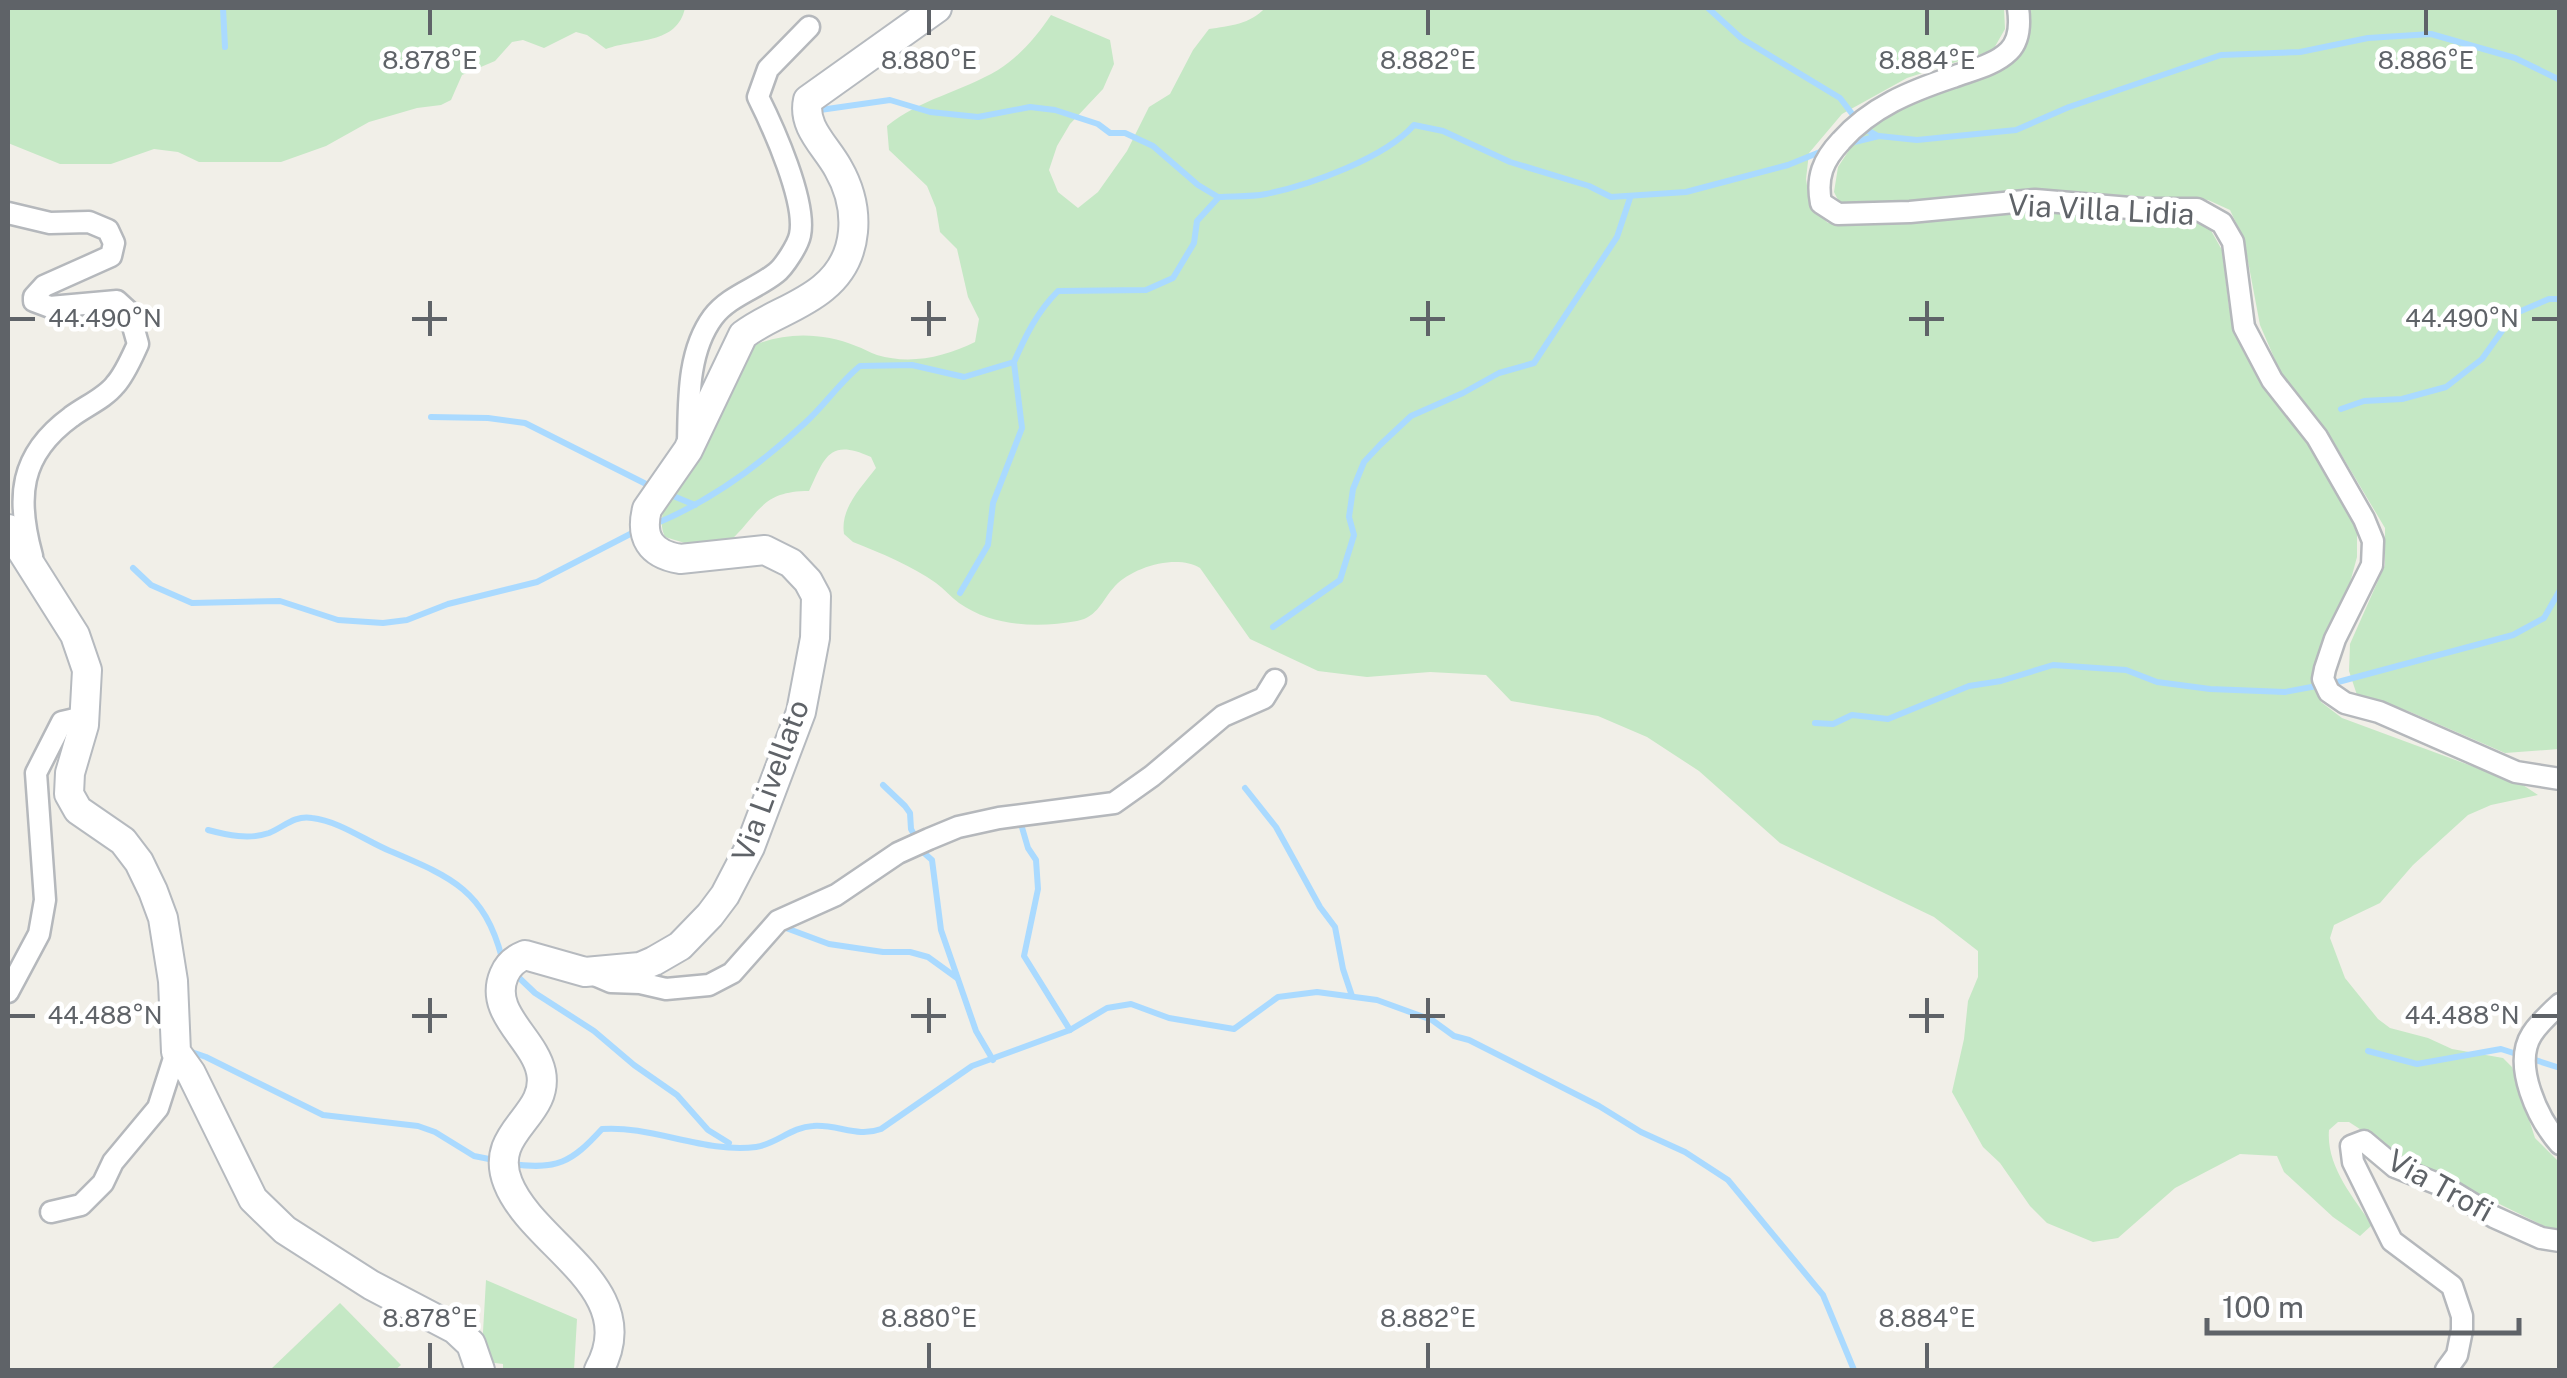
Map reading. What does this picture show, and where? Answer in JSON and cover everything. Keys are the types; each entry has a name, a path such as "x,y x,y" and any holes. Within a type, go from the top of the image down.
{"main road":[{"name":"Via Livellato","path":"599,1370 608,1337 605,1306 593,1283 524,1211 508,1183 502,1160 508,1140 540,1098 542,1077 534,1054 503,1009 502,979 516,958 525,955 586,972 640,966 667,955 726,896 750,847 801,712 812,656 816,596 791,563 765,550 667,557 649,544 644,528 647,508 688,450 744,335 823,288 850,256 854,216 847,190 841,172 810,125 806,115 808,100 936,8"},
{"path":"8,529 83,652 89,688 69,794 78,810 123,842 153,890 163,918 172,981 176,1052 192,1073 253,1199 285,1230 356,1276 455,1329 471,1344 480,1370"}],"street":[{"name":"Via Villa Lidia","path":"2018,8 2018,34 2012,49 1992,63 1890,101 1852,129 1826,157 1817,184 1821,203 1838,214 1910,212 2035,200 2142,209 2197,209 2222,224 2234,242 2244,326 2272,380 2317,437 2373,541 2372,565 2324,669 2323,679 2329,692 2345,703 2379,712 2516,772 2560,778"},
{"path":"688,450 689,385 712,318 728,303 779,271 800,235 795,188 775,130 758,97 768,69 808,27"},
{"path":"8,213 50,223 89,222 108,230 114,242 111,256 44,286 34,301 50,308 118,302 128,312 138,344 115,386 58,426 31,463 23,488 22,514 40,582"},
{"path":"586,972 611,982 666,989 710,985 732,974 778,921 836,895 898,853 929,838 999,818 1114,803 1223,716 1264,698 1275,680"},
{"path":"8,992 44,919 36,773 62,722 75,719 84,725"},
{"path":"2560,1004 2530,1036 2526,1056 2538,1112 2560,1144"},
{"path":"51,1212 81,1205 103,1183 113,1162 158,1108 176,1052"},
{"name":"Via Trofi","path":"2446,1370 2456,1355 2462,1330 2462,1316 2452,1286 2392,1241 2353,1162 2352,1146 2364,1142 2395,1167 2443,1186 2494,1218 2541,1238 2560,1240"}],"green space":[{"path":"8,8 685,8 681,20 664,34 606,49 576,32 544,48 523,40 512,42 495,61 462,75 451,100 369,122 326,146 281,162 199,162 178,152 154,149 111,164 60,164 8,143"},
{"path":"1265,8 2004,8 2005,29 1993,50 1907,78 1842,114 1809,153 1806,179 1810,205 1828,223 1890,222 2044,208 2184,219 2209,227 2222,250 2229,307 2244,353 2309,443 2357,525 2357,557 2348,590 2315,663 2321,702 2342,718 2523,785 2538,795 2491,805 2468,815 2413,865 2380,903 2334,925 2330,938 2345,978 2390,1028 2452,1049 2503,1058 2512,1067 2535,1138 2559,1162 2559,1231 2400,1155 2349,1122 2338,1122 2329,1130 2332,1156 2342,1180 2372,1225 2360,1236 2284,1172 2277,1156 2240,1154 2175,1188 2118,1238 2093,1242 2047,1223 2030,1206 2000,1163 1983,1147 1952,1092 1968,1001 1978,977 1978,951 1934,917 1780,843 1699,771 1647,737 1598,716 1511,701 1486,675 1430,672 1367,677 1318,671 1250,639 1200,568 1180,562 1133,573 1115,586 1095,612 1077,621 1032,625 986,617 959,603 917,571 853,542 844,534 848,507 876,468 871,457 857,452 837,450 830,454 809,491 770,500 728,543 688,544 665,537 662,518 667,500 701,455 750,347 789,336 816,336 843,341 889,358 915,359 952,352 975,342 979,319 968,297 957,249 940,232 927,186 889,150 887,126 913,109 998,70 1027,46 1051,15 1110,40 1114,64 1103,89 1070,124 1049,170 1058,192 1078,208 1098,192 1127,151 1149,107 1170,94 1209,29 1246,21"},
{"path":"2025,8 2559,8 2559,749 2505,753 2408,711 2357,695 2349,671 2350,644 2385,565 2385,528 2332,439 2282,376 2260,325 2244,240 2230,210 2208,200 2027,190 1880,207 1840,204 1834,192 1838,167 1857,138 1894,110 2014,61 2026,42"},
{"path":"486,1280 577,1319 574,1370 503,1370 503,1364 487,1362 482,1349"},
{"path":"340,1303 401,1365 395,1370 270,1370"}],"waterway":[{"path":"223,8 225,47"},
{"path":"1708,8 1741,38 1840,98 1863,128 1876,135"},
{"path":"1846,144 1879,136 1917,140 2016,130 2069,107 2221,55 2300,52 2368,38 2431,34 2515,58 2560,80"},
{"path":"820,110 890,100 930,112 978,117 1030,107 1055,110 1153,146 1218,197"},
{"path":"655,524 715,493 753,467 805,423 860,366 912,365 964,377 1014,362 1033,324 1058,291 1146,290 1173,278 1194,243 1197,221 1219,197 1266,194 1325,177 1385,148 1414,125 1443,131 1510,162 1589,186 1611,197 1686,192 1788,165 1825,150"},
{"path":"1273,627 1340,580 1354,535 1349,517 1353,489 1364,462 1411,416 1499,373 1534,363 1617,237 1630,198"},
{"path":"2341,409 2364,401 2402,399 2446,387 2482,359 2514,314 2549,299 2560,299"},
{"path":"960,593 988,545 993,503 1022,428 1014,363"},
{"path":"431,417 525,423 654,488"},
{"path":"666,493 695,505"},
{"path":"133,568 151,585 192,603 280,601 338,620 383,623 407,620 448,604 537,582 638,530"},
{"path":"1815,723 1833,724 1852,715 1888,719 1969,686 2053,665 2126,670 2157,682 2210,689 2285,692 2338,682 2513,635 2544,618 2560,590"},
{"path":"883,785 910,813 911,829 932,860 941,930 976,1031 993,1060"},
{"path":"1245,788 1276,827 1335,927 1352,996"},
{"path":"208,830 254,836 306,818 342,827 431,869 462,889 485,916 502,958"},
{"path":"1021,824 1036,860 1038,889 1024,956 1070,1030"},
{"path":"786,928 829,944 928,957 957,978"},
{"path":"513,972 535,993 594,1031 677,1095 708,1130 729,1143"},
{"path":"511,1164 540,1166 562,1162 602,1129 639,1131 737,1148 764,1145 813,1126 856,1131 881,1129 972,1066 1070,1030 1107,1008 1131,1004 1169,1018 1234,1029 1278,997 1317,992 1377,1000 1432,1020 1454,1036 1469,1040 1685,1152 1728,1180 1823,1295 1854,1370"},
{"path":"2368,1051 2417,1064 2501,1049 2560,1068"},
{"path":"186,1050 323,1115 418,1126 474,1156 499,1161"}]}
